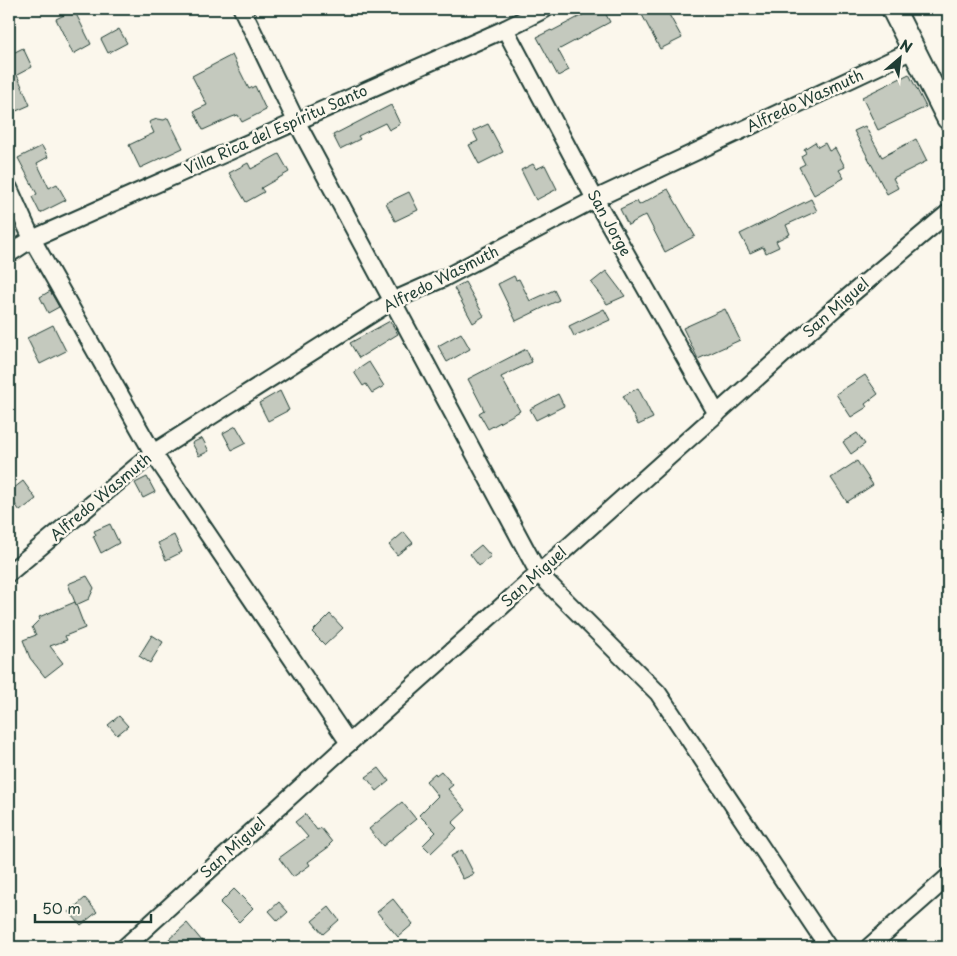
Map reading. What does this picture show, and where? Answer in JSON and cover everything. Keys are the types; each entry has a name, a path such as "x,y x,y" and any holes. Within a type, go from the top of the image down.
{"main road":[{"path":"893,9 948,118"}],"street":[{"path":"242,9 296,121 539,574 658,693 828,947"},
{"name":"Villa Rica del Espíritu Santo","path":"9,254 32,239 505,29 545,9"},
{"name":"San Jorge","path":"505,29 595,199 717,414"},
{"name":"Alfredo Wasmuth","path":"9,573 153,453 392,301 444,278 595,199 913,50"},
{"path":"9,188 32,239 153,453 350,743"},
{"name":"San Miguel","path":"125,947 835,308 948,213"},
{"path":"869,947 948,877"}],"building":[{"path":"594,9 603,9 610,22 558,50 569,70 558,76 537,37"},
{"path":"639,9 666,9 682,38 660,49"},
{"path":"74,10 91,44 73,54 56,19"},
{"path":"119,29 127,43 108,53 101,39"},
{"path":"23,48 32,67 17,75 30,105 14,112 9,101 9,55"},
{"path":"232,55 249,89 255,86 266,110 242,122 238,115 203,130 194,111 207,105 192,76"},
{"path":"909,74 926,107 878,130 862,97"},
{"path":"391,105 400,124 389,130 385,123 358,136 360,139 340,149 333,135"},
{"path":"168,118 183,148 140,168 129,145 154,133 149,122"},
{"path":"488,124 503,152 479,164 469,145 478,141 473,131"},
{"path":"865,126 882,157 916,139 927,161 893,178 898,188 887,194 854,131"},
{"path":"815,142 818,147 825,143 829,151 835,148 845,167 839,170 844,178 814,195 799,167 805,164 801,156 806,153 804,149"},
{"path":"42,146 48,157 37,163 49,188 57,184 66,200 40,213 32,197 37,194 18,158"},
{"path":"279,154 289,172 261,188 264,192 246,202 229,173 248,163 251,169"},
{"path":"533,164 536,169 545,165 557,189 536,200 521,170"},
{"path":"668,189 695,236 665,252 646,215 628,225 620,209 637,201 639,205"},
{"path":"409,192 418,210 395,221 386,203"},
{"path":"811,199 817,211 786,225 790,234 776,241 779,247 766,253 763,247 750,253 740,234"},
{"path":"606,271 625,296 607,304 591,283"},
{"path":"514,276 516,280 519,279 530,301 554,290 559,300 516,321 498,284"},
{"path":"465,282 484,316 473,323 454,288"},
{"path":"50,291 59,307 48,313 40,297"},
{"path":"604,309 610,320 574,336 569,326"},
{"path":"725,309 740,340 698,359 683,328"},
{"path":"390,321 398,334 359,358 350,343"},
{"path":"53,325 66,351 40,364 27,338"},
{"path":"461,333 470,349 447,362 438,346"},
{"path":"526,349 532,362 501,377 520,411 488,429 479,413 484,410 468,379"},
{"path":"369,362 384,386 372,393 366,384 363,386 354,372"},
{"path":"865,375 878,394 865,404 867,407 851,417 836,394"},
{"path":"638,388 653,418 638,425 623,396"},
{"path":"280,391 289,410 268,421 259,403"},
{"path":"558,394 564,406 536,420 530,409"},
{"path":"236,426 246,443 232,450 223,433"},
{"path":"857,433 865,444 851,454 843,442"},
{"path":"202,438 209,451 199,456 192,443"},
{"path":"857,461 873,485 847,502 831,478"},
{"path":"147,477 155,492 143,498 135,483"},
{"path":"23,481 36,499 20,511 9,496 9,492"},
{"path":"110,524 119,543 101,553 93,536 96,535 94,531"},
{"path":"404,532 413,543 397,555 389,545"},
{"path":"174,535 182,552 166,560 158,543"},
{"path":"481,545 491,556 479,566 470,554"},
{"path":"87,576 94,588 89,599 76,605 68,584"},
{"path":"75,602 85,628 65,636 67,640 50,646 63,663 45,677 30,658 23,640 36,635 32,627 40,619 39,617"},
{"path":"330,614 343,628 325,645 312,632"},
{"path":"152,635 163,642 150,663 139,656"},
{"path":"119,716 128,726 117,735 108,725"},
{"path":"379,768 389,781 377,791 366,777"},
{"path":"441,771 453,785 448,789 466,810 452,823 457,828 431,853 423,845 436,832 419,815 438,796 426,781 435,773 436,775"},
{"path":"402,802 416,819 383,846 369,829"},
{"path":"305,814 317,830 321,828 332,842 330,846 308,862 310,865 293,877 279,858 308,837 295,822"},
{"path":"462,850 474,874 463,879 451,856"},
{"path":"234,889 253,908 239,922 220,903"},
{"path":"85,898 97,912 81,925 69,912"},
{"path":"393,899 413,924 398,937 377,912"},
{"path":"279,902 288,912 278,921 269,911"},
{"path":"329,907 339,920 323,934 312,921"},
{"path":"187,923 207,947 174,947 168,940"}]}
